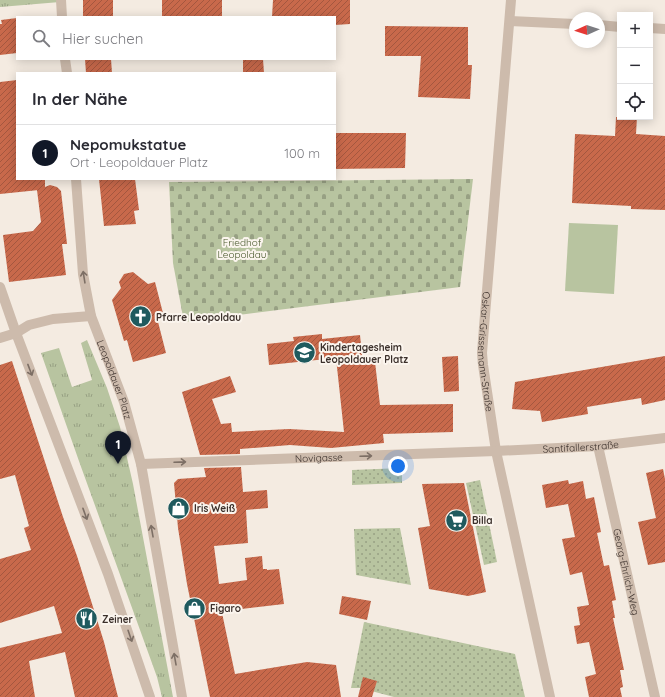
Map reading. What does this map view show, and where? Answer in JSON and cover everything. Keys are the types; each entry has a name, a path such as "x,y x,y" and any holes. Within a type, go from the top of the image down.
{"street":[{"path":"60,0 62,16"},
{"name":"Oskar-Grissemann-Straße","path":"511,0 482,353 484,380 496,451 550,697"},
{"path":"510,20 569,24"},
{"path":"605,25 617,26"},
{"path":"653,28 665,29"},
{"path":"65,60 66,72"},
{"name":"Leopoldauer Platz","path":"76,180 83,274 91,316 124,402 141,464 182,697"},
{"path":"0,287 16,333 108,574 150,697"},
{"path":"0,338 16,333 29,325 53,318 91,316"},
{"name":"Santifallerstraße","path":"496,451 598,446 665,438"},
{"name":"Georg-Ehrlich-Weg","path":"598,446 655,697"},
{"name":"Novigasse","path":"141,464 496,451"}],"green space":[{"path":"0,0 60,0 60,2 0,7"},
{"name":"Friedhof Leopoldau","path":"473,179 460,287 184,322 173,263 169,182"},
{"path":"569,223 618,225 614,294 565,291"},
{"path":"87,340 107,388 120,427 133,484 173,697 162,697 157,677 41,353 59,348 72,387 92,380 81,343"},
{"path":"402,468 402,483 352,485 352,470"},
{"path":"480,480 497,562 484,565 466,483"},
{"path":"400,528 411,585 356,575 354,529"},
{"path":"364,622 515,654 525,697 394,697 360,688 351,688"}],"building":[{"path":"83,0 113,0 113,16 83,16"},
{"path":"162,0 222,0 222,16 162,16"},
{"path":"273,0 350,0 350,24 336,25 336,16 272,16"},
{"path":"16,18 16,53 0,55 1,20"},
{"path":"385,26 468,27 468,65 472,65 470,99 418,97 421,56 385,56"},
{"path":"85,60 111,60 112,72 86,72"},
{"path":"243,60 263,60 264,72 243,72"},
{"path":"16,80 16,180 45,180 45,187 50,185 57,187 61,191 67,244 62,244 66,275 9,282 3,235 33,231 41,222 37,190 0,194 0,82"},
{"path":"617,117 617,120 637,120 636,134 665,136 665,210 631,209 631,206 572,203 575,134 615,136"},
{"path":"336,133 406,133 405,168 336,169"},
{"path":"99,180 135,180 139,210 134,211 136,224 104,226"},
{"name":"Pfarre Leopoldau","path":"133,272 148,284 155,282 164,317 157,318 166,353 133,362 127,340 124,341 112,300 121,288 119,282 124,274"},
{"path":"322,334 322,339 360,335 363,364 375,362 380,405 453,404 453,432 383,434 384,443 331,448 290,445 240,449 240,454 200,455 182,392 230,376 236,392 212,399 221,424 231,423 232,432 289,429 344,432 336,358 269,365 267,344 294,341 293,337"},
{"path":"458,356 459,391 444,392 442,357"},
{"path":"665,356 665,400 642,405 641,398 587,407 588,414 542,422 540,411 512,409 515,382"},
{"path":"12,361 77,556 104,642 118,697 75,697 65,652 29,661 35,697 0,697 0,648 62,633 54,606 0,623 0,559 31,550 24,528 29,526 15,475 0,479 0,365"},
{"path":"241,467 243,492 267,490 268,508 246,510 248,543 214,546 219,584 247,580 245,558 262,556 263,569 279,569 284,604 225,611 225,613 222,613 235,674 307,662 336,665 341,697 210,697 187,584 178,528 174,483 178,479 206,477 204,468"},
{"path":"663,469 665,479 665,562 648,565 638,522 656,518 646,473"},
{"path":"568,480 569,484 583,481 586,499 594,497 601,532 597,533 604,566 609,565 616,600 612,601 615,618 613,618 624,670 620,670 623,687 620,688 622,697 589,697 585,677 596,674 589,642 577,644 574,626 580,625 577,607 589,605 582,572 570,575 562,539 575,537 568,504 546,508 542,485"},
{"path":"464,483 486,592 468,596 429,589 418,528 430,526 422,484"},
{"path":"342,596 371,601 367,620 339,614"},
{"path":"363,677 377,681 372,697 358,697"}],"place":[{"name":"Pfarre Leopoldau","path":"141,317"},
{"name":"Kindertagesheim Leopoldauer Platz","path":"304,353"},
{"name":"Nepomukstatue","path":"118,464"},
{"name":"Iris Weiß","path":"179,508"},
{"name":"Billa","path":"457,520"},
{"name":"Figaro","path":"195,608"},
{"name":"Zeiner","path":"86,619"}]}
